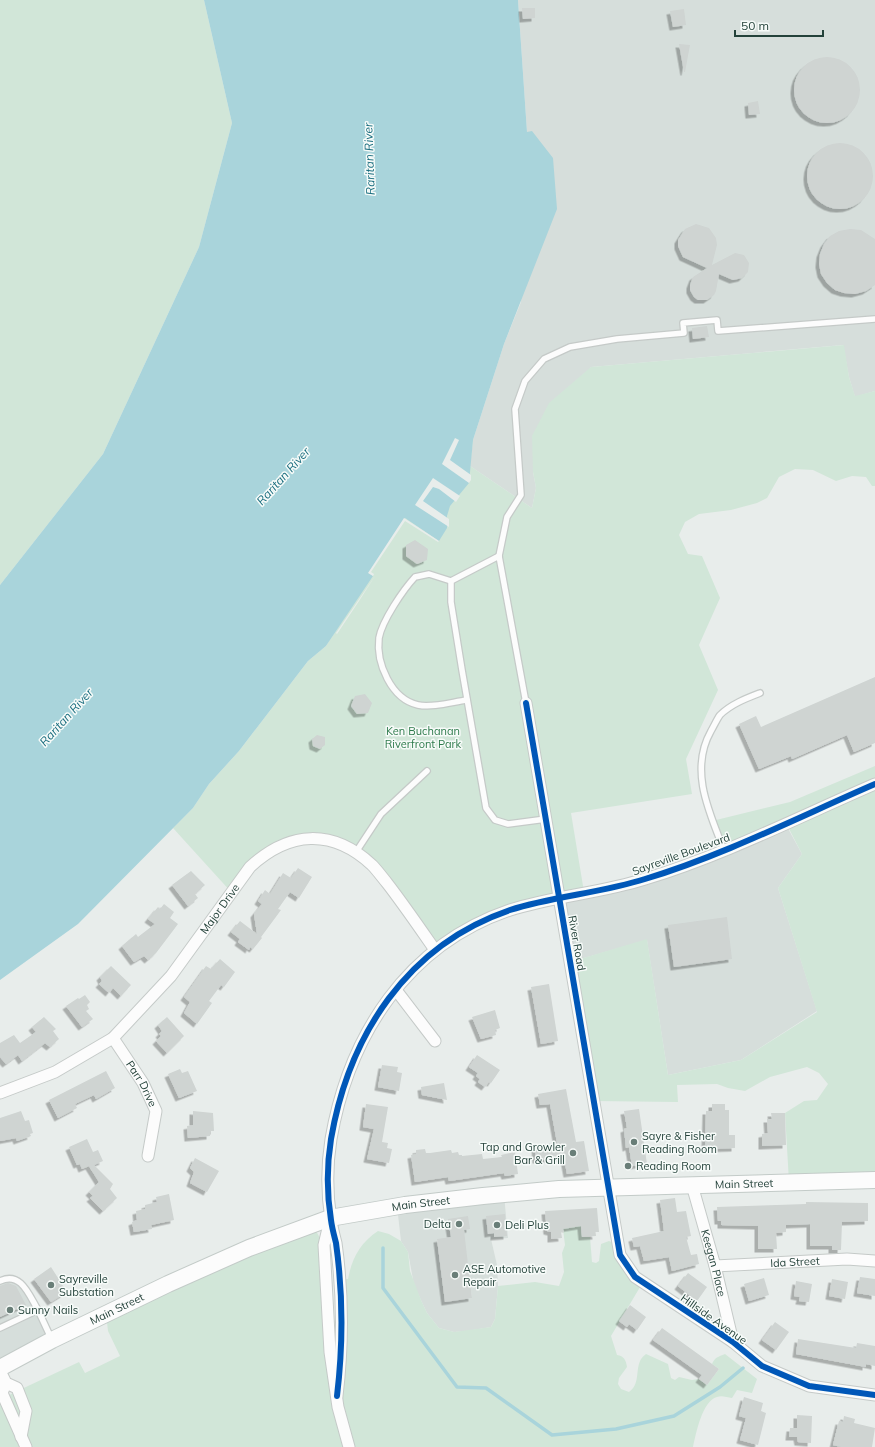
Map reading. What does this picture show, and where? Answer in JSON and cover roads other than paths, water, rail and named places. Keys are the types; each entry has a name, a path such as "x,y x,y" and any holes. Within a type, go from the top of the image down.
{"main road":[{"name":"Main Street","path":"0,1368 52,1340 249,1248 330,1218 404,1205 483,1196 609,1187 875,1180"}],"street":[{"name":"River Road","path":"526,703 609,1187"},
{"name":"Sayreville Boulevard","path":"349,1447 337,1396 330,1352 324,1245 330,1218 330,1145 348,1074 370,1025 396,990 416,966 435,950 464,930 488,918 559,897 644,880 724,850 875,784"},
{"name":"Major Drive","path":"0,1093 55,1072 113,1038 171,976 250,867 265,853 283,844 314,839 330,840 344,845 356,852 376,870 400,900 435,950"},
{"path":"396,990 436,1041"},
{"name":"Parr Drive","path":"113,1038 143,1083 156,1111 148,1156"},
{"name":"Keegan Place","path":"692,1185 715,1266 733,1342"},
{"name":"Hillside Avenue","path":"609,1187 620,1255 635,1277 733,1342 762,1366 809,1386 875,1395"},
{"name":"Ida Street","path":"715,1266 847,1259 875,1260"},
{"path":"0,1371 6,1383 2,1393 24,1442"}],"lane":[{"path":"526,703 499,556 508,517 521,495 514,409 525,381 544,359 570,347 617,339 684,333 683,323 717,320 718,331 875,319"},
{"path":"467,700 432,705 417,705 392,688 384,671 380,656 379,638 384,624 412,581 418,575 429,574 451,581 499,556"},
{"path":"451,581 451,602 486,808 495,820 508,824 546,819"},
{"path":"724,850 712,821 700,779 700,764 706,741 720,715 739,702 760,693"},
{"path":"356,852 381,814 427,771"},
{"path":"0,1280 5,1278 14,1278 22,1283 38,1310 52,1340"},
{"path":"0,1328 38,1310"}],"water":[{"name":"Raritan River","path":"204,0 518,0 527,132 532,131 553,158 557,209 504,344 473,440 469,483 450,506 447,516 447,528 439,541 405,518 369,573 373,576 326,646 308,661 239,751 209,784 193,808 78,924 0,980 0,585 103,454 199,247 232,123"}],"waterway":[{"path":"383,1248 383,1288 457,1387 486,1388 552,1435 616,1429 674,1416 720,1387 743,1368"}],"place":[{"name":"Sayre & Fisher Reading Room","path":"634,1142"},
{"name":"Tap and Growler Bar & Grill","path":"573,1153"},
{"name":"Reading Room","path":"628,1166"},
{"name":"Delta","path":"459,1224"},
{"name":"Deli Plus","path":"497,1225"},
{"name":"ASE Automotive Repair","path":"455,1275"},
{"name":"Sayreville Substation","path":"51,1285"},
{"name":"Sunny Nails","path":"10,1310"}],"park label":[{"name":"Ken Buchanan Riverfront Park","path":"423,737"}]}
